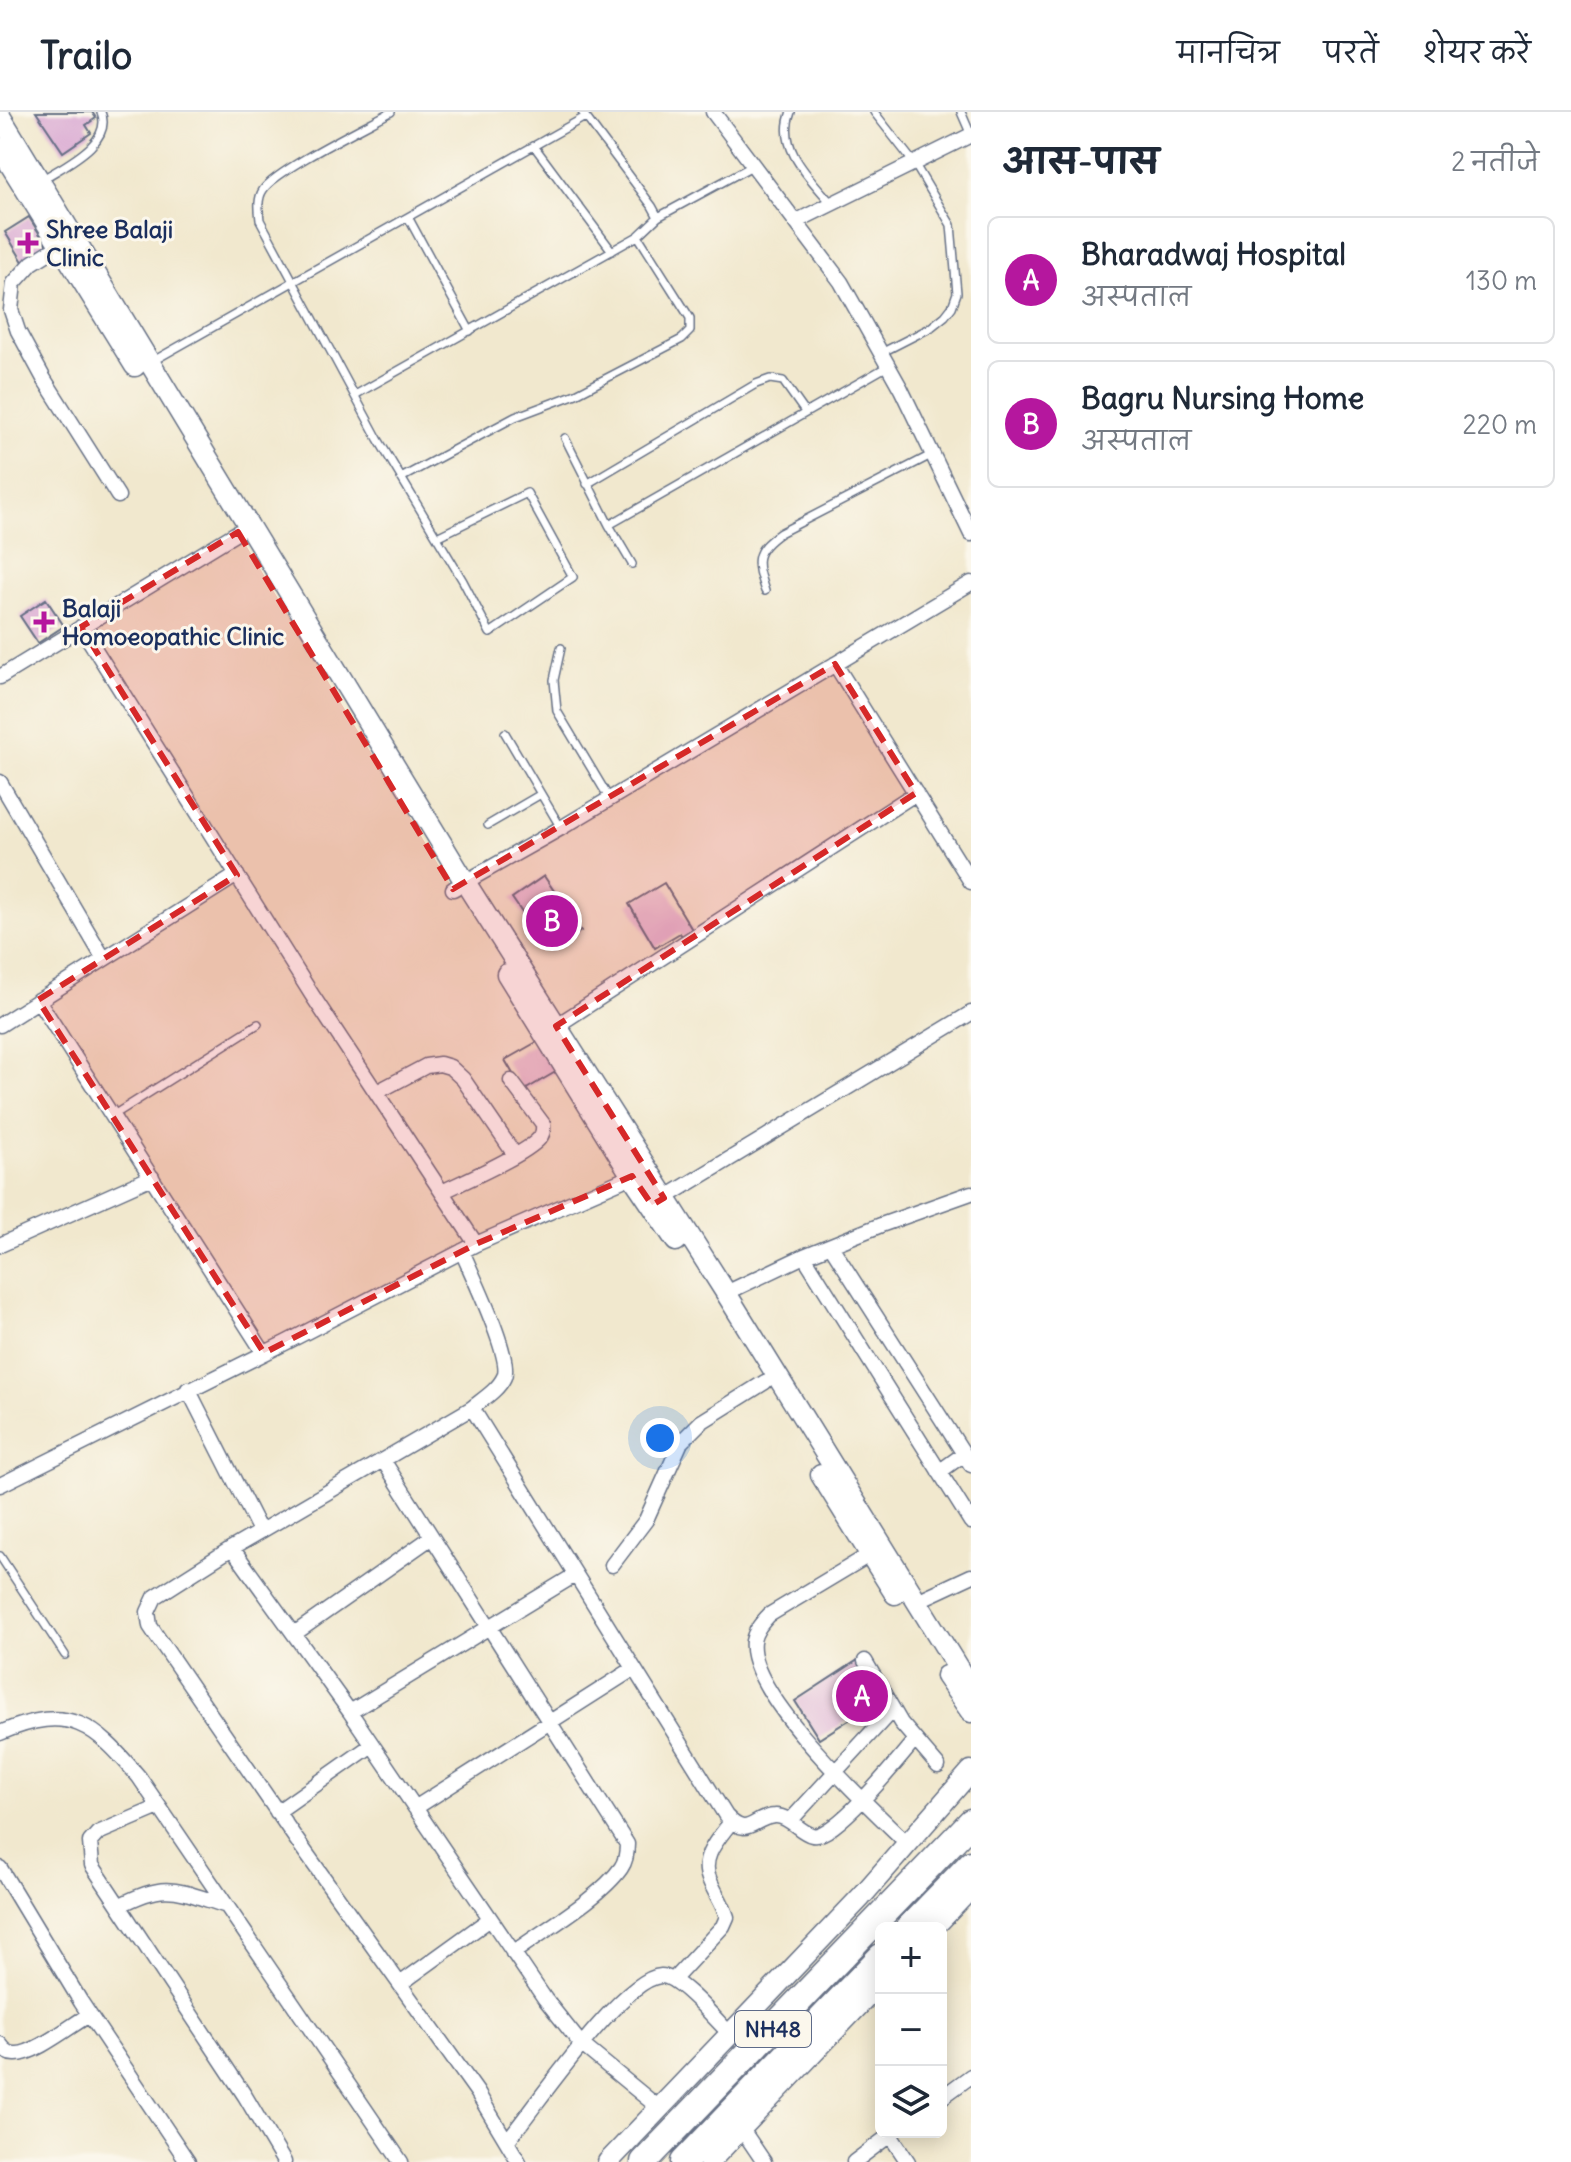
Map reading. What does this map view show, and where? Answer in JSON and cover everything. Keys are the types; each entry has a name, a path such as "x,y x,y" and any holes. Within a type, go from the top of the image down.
{"highway":[{"name":"NH48","path":"644,2162 966,1828"},
{"path":"915,1922 971,1864"},
{"name":"NH48","path":"684,2162 875,1963"}],"main road":[{"path":"0,117 59,246 143,367 238,532 459,885 556,1026 714,1298 869,1555 971,1712"},
{"path":"0,148 32,187 143,367 459,885 632,1176 658,1202 726,1293 971,1689"},
{"path":"608,2162 908,1844 971,1771"},
{"path":"939,1922 971,1888"},
{"path":"709,2162 875,1988"}],"street":[{"path":"713,112 841,282 884,359 971,534"},
{"path":"797,221 971,135"},
{"path":"59,246 32,263 14,283 11,310 18,331 44,379 118,496"},
{"path":"0,677 238,532"},
{"path":"459,885 561,828 971,583"},
{"path":"81,627 476,1244"},
{"path":"835,664 971,882"},
{"path":"0,782 104,959"},
{"path":"556,1026 916,793"},
{"path":"0,1025 237,875"},
{"path":"38,1000 264,1353"},
{"path":"658,1202 971,1013"},
{"path":"377,1092 426,1066 440,1064 450,1067 463,1079 515,1155"},
{"path":"442,1192 540,1139 544,1132 543,1124 511,1081"},
{"path":"0,1485 476,1244 632,1176"},
{"path":"0,1245 152,1177"},
{"path":"726,1293 804,1256 971,1193"},
{"path":"831,1246 968,1459 939,1472"},
{"path":"462,1251 495,1330 506,1366 504,1377 493,1391 472,1408 260,1531 155,1597 148,1612 150,1626 277,1812 477,2092 519,2162"},
{"path":"804,1256 971,1522"},
{"path":"845,1323 870,1307"},
{"path":"612,1565 646,1520 681,1442 701,1422 765,1382"},
{"path":"895,1402 920,1386"},
{"path":"188,1389 260,1531"},
{"path":"472,1408 731,1822 740,1827 750,1827 778,1815 812,1836 821,1835 863,1799 914,1741"},
{"path":"383,1460 627,1844 621,1869 595,1894 513,1953"},
{"path":"294,1634 432,1537"},
{"path":"232,1548 350,1712 545,1999 581,2044 659,2108"},
{"path":"869,1555 769,1615 757,1629 753,1643 756,1664 795,1726 908,1844"},
{"path":"350,1712 575,1575"},
{"path":"915,1602 971,1576"},
{"path":"865,1661 914,1741 938,1766"},
{"path":"415,1808 633,1669"},
{"path":"790,1821 893,1709"},
{"path":"0,1733 41,1721 81,1722 122,1757 401,2162"},
{"path":"277,1812 372,1745"},
{"path":"159,1807 98,1833 90,1842 92,1865 245,2096 284,2162"},
{"path":"674,1979 723,1926 727,1917 708,1878 706,1866 713,1845 731,1822"},
{"path":"0,1868 89,2015 188,2162"},
{"path":"119,1906 159,1889 176,1890 224,1905"},
{"path":"400,1984 490,1919"},
{"path":"507,2141 581,2044 638,1987 661,1976 674,1979 730,2034"},
{"path":"0,2044 5,2051 16,2055 30,2051 89,2015"},
{"path":"947,2094 971,2076"},
{"path":"741,2128 764,2162"},
{"path":"854,2162 887,2138"},
{"path":"894,2138 908,2162"}],"lane":[{"path":"0,117 9,112"},
{"path":"32,187 98,141 103,130 101,112"},
{"path":"391,112 282,174 263,190 259,204 260,220 490,633 573,577 527,493 437,537"},
{"path":"791,112 786,130 791,147 800,166 832,204"},
{"path":"609,525 805,412 930,328 952,307 957,293 951,225 914,163 874,112"},
{"path":"961,112 971,135"},
{"path":"143,367 534,146 584,114 658,217"},
{"path":"534,146 612,251"},
{"path":"355,395 612,251 638,236 658,217 755,165"},
{"path":"408,217 470,331"},
{"path":"401,478 515,417 576,394 682,339 690,331 690,318 638,236"},
{"path":"587,484 734,396 770,379 783,381 805,412"},
{"path":"565,438 632,564"},
{"path":"765,591 757,567 764,545 780,533 933,454"},
{"path":"561,648 554,680 557,711 609,799"},
{"path":"505,733 561,828"},
{"path":"488,825 541,794"},
{"path":"112,1116 258,1024"},
{"path":"0,1556 65,1655"}],"highlighted area":[{"path":"238,532 453,889 835,664 916,793 556,1026 664,1198 652,1205 632,1176 476,1244 264,1353 38,1000 237,875 81,627"}],"building":[{"path":"36,112 92,112 96,118 86,125 91,133 63,152"},
{"path":"29,217 49,249 25,265 5,232"},
{"path":"46,599 64,626 38,643 20,616"},
{"path":"544,876 581,931 549,952 512,898"},
{"path":"664,883 694,933 684,939 680,933 655,948 629,904"},
{"path":"542,1039 559,1070 523,1091 505,1060"},
{"path":"858,1660 883,1698 819,1739 795,1701"}],"place":[{"name":"Shree Balaji Clinic","path":"28,243"},
{"name":"Balaji Homoeopathic Clinic","path":"44,622"},
{"name":"Bagru Nursing Home","path":"552,921"},
{"name":"Bharadwaj Hospital","path":"862,1696"}]}
